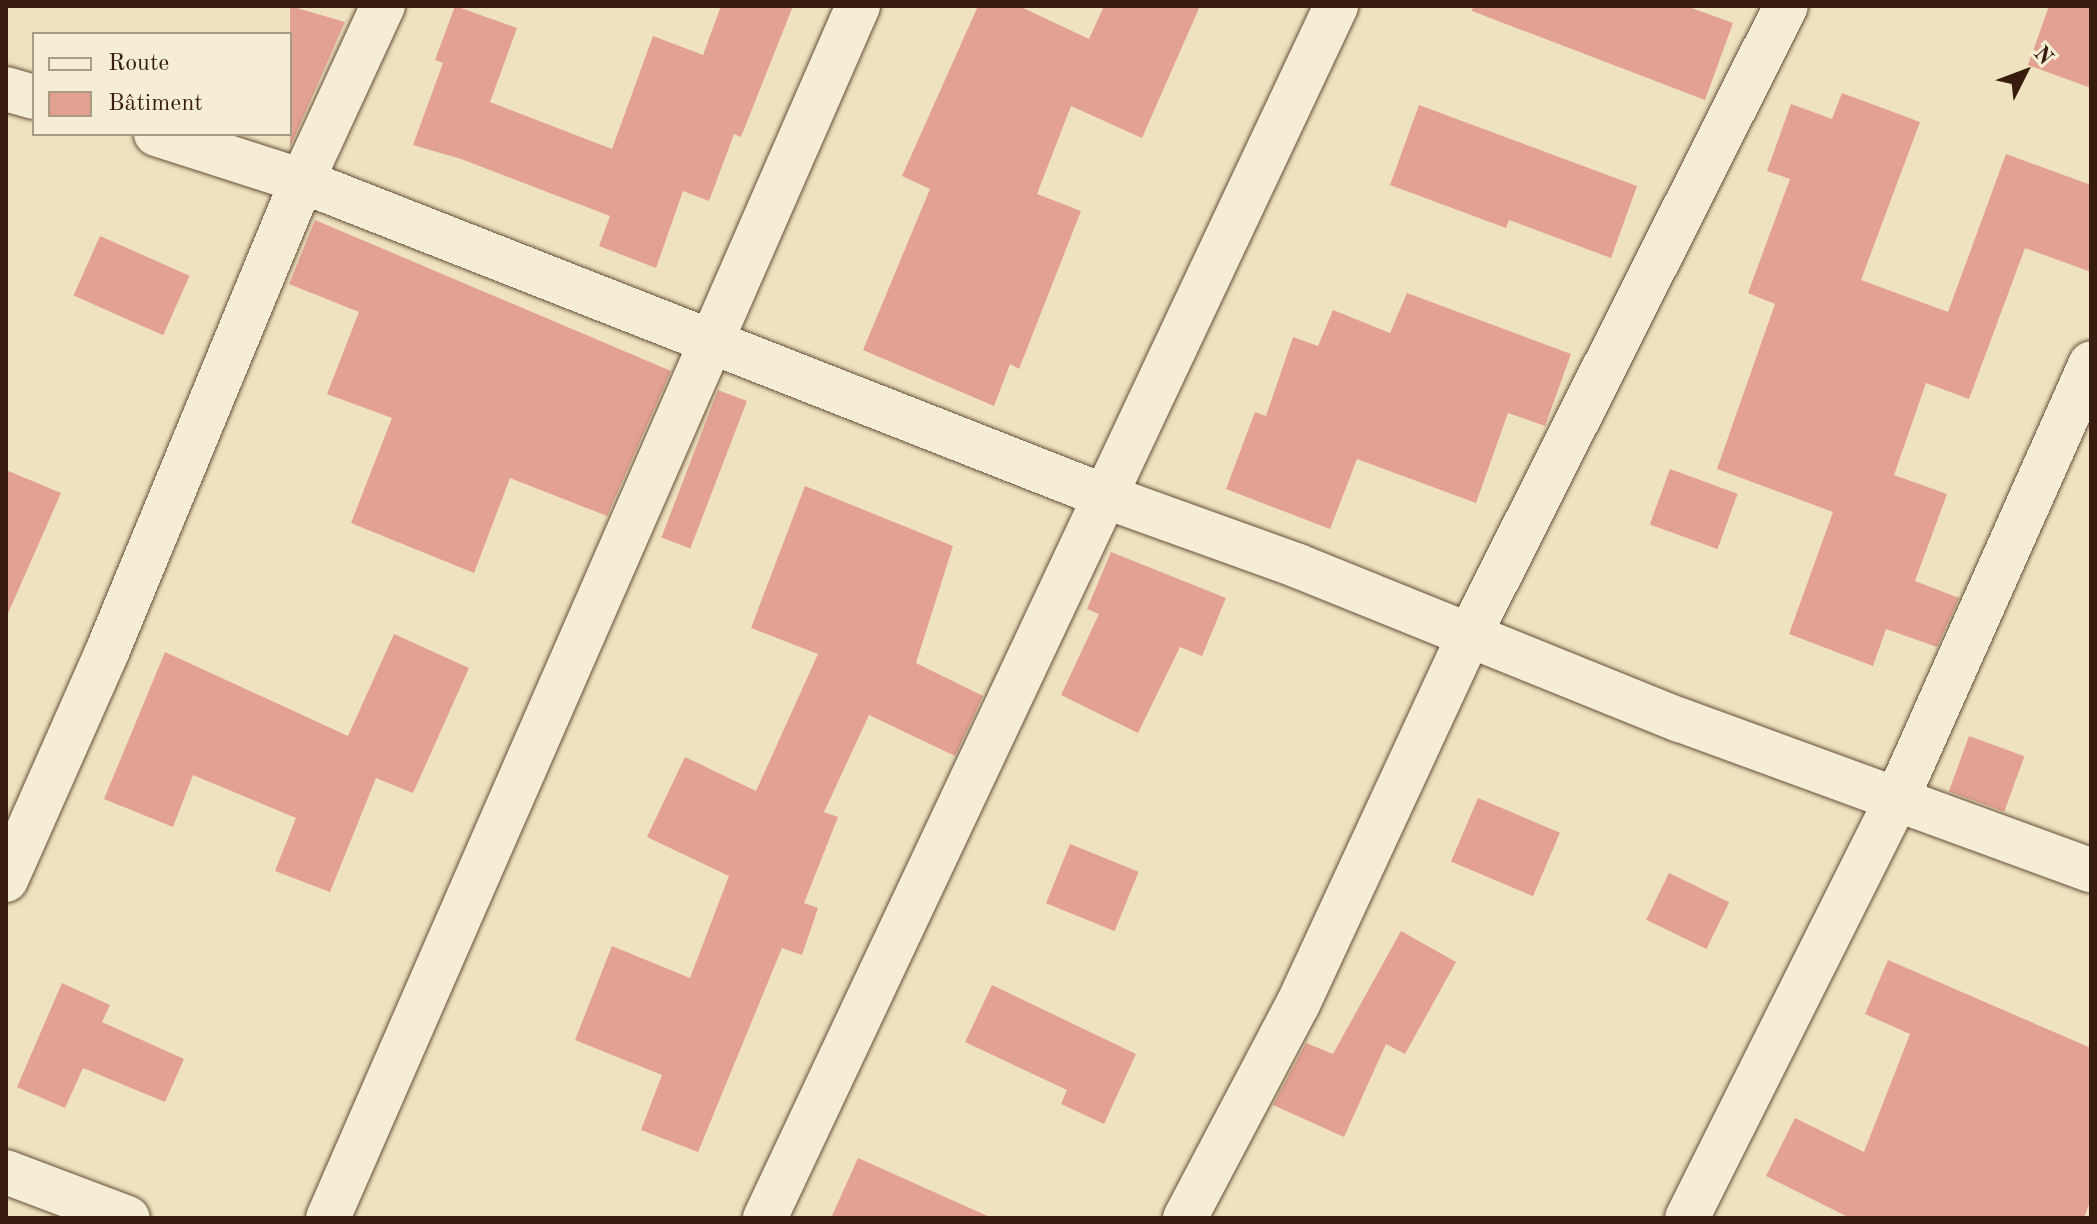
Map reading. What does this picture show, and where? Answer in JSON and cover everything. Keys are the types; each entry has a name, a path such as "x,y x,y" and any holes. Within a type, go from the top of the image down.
{"street":[{"path":"6,880 107,652 302,181 383,6"},
{"path":"328,1218 858,6"},
{"path":"765,1218 1336,6"},
{"path":"1185,1218 1298,1004 1468,638 1786,6"},
{"path":"6,89 32,96"},
{"path":"162,136 302,181 1104,496 1298,566 1468,638 1896,801 2091,870"},
{"path":"1687,1218 1896,801 2091,364"},
{"path":"6,1172 128,1218"}],"building":[{"path":"290,6 345,22 290,147 292,32"},
{"path":"455,6 517,28 490,102 612,149 653,36 703,55 721,6 793,6 741,137 734,134 709,201 683,191 656,268 599,246 610,216 461,159 413,145 443,63 435,60"},
{"path":"978,6 1019,6 1089,39 1104,6 1200,6 1142,138 1071,106 1037,194 1081,211 1019,369 1010,364 994,406 863,350 930,189 902,176"},
{"path":"1473,6 1686,6 1733,23 1705,100 1472,11"},
{"path":"2049,6 2091,6 2091,88 2028,65"},
{"path":"1842,93 1920,122 1861,280 1948,312 2006,154 2091,185 2091,272 2025,248 1969,399 1926,383 1894,475 1947,494 1915,581 1959,598 1937,647 1886,629 1873,666 1789,634 1833,512 1717,469 1775,304 1748,293 1790,179 1767,171 1791,104 1832,119"},
{"path":"1419,105 1637,186 1611,258 1509,220 1506,228 1390,185"},
{"path":"315,220 671,371 607,516 510,478 474,573 351,523 392,418 327,394 359,312 289,284"},
{"path":"100,236 190,276 163,335 74,295"},
{"path":"1407,293 1571,354 1545,426 1508,413 1476,503 1357,459 1330,529 1226,489 1255,412 1266,416 1293,337 1318,346 1333,310 1390,333"},
{"path":"718,390 747,401 690,549 661,538"},
{"path":"1670,469 1738,494 1717,549 1650,524"},
{"path":"6,470 61,493 6,618"},
{"path":"805,486 953,546 916,663 983,696 955,756 869,715 824,812 838,817 804,903 818,908 802,955 782,948 698,1152 641,1130 662,1075 575,1040 612,946 690,978 729,876 647,837 685,757 756,791 818,654 751,628"},
{"path":"1111,552 1226,598 1202,656 1180,647 1138,733 1061,695 1099,614 1087,609"},
{"path":"394,634 469,668 413,793 376,778 330,892 275,871 296,818 193,775 173,827 104,799 165,652 348,736"},
{"path":"1969,736 2024,756 2004,812 1949,791"},
{"path":"1478,798 1560,833 1533,896 1451,862"},
{"path":"1070,844 1139,872 1115,931 1046,903"},
{"path":"1669,873 1729,902 1706,949 1646,920"},
{"path":"1401,931 1456,962 1405,1054 1386,1044 1344,1137 1273,1105 1306,1043 1333,1054"},
{"path":"1888,960 2091,1048 2091,1199 2084,1218 1850,1218 1766,1176 1795,1118 1864,1152 1910,1034 1865,1014"},
{"path":"62,983 110,1005 102,1022 184,1059 165,1102 83,1068 65,1108 17,1087"},
{"path":"992,985 1136,1054 1104,1124 1061,1104 1067,1090 965,1042"},
{"path":"858,1158 992,1218 831,1218"}]}
